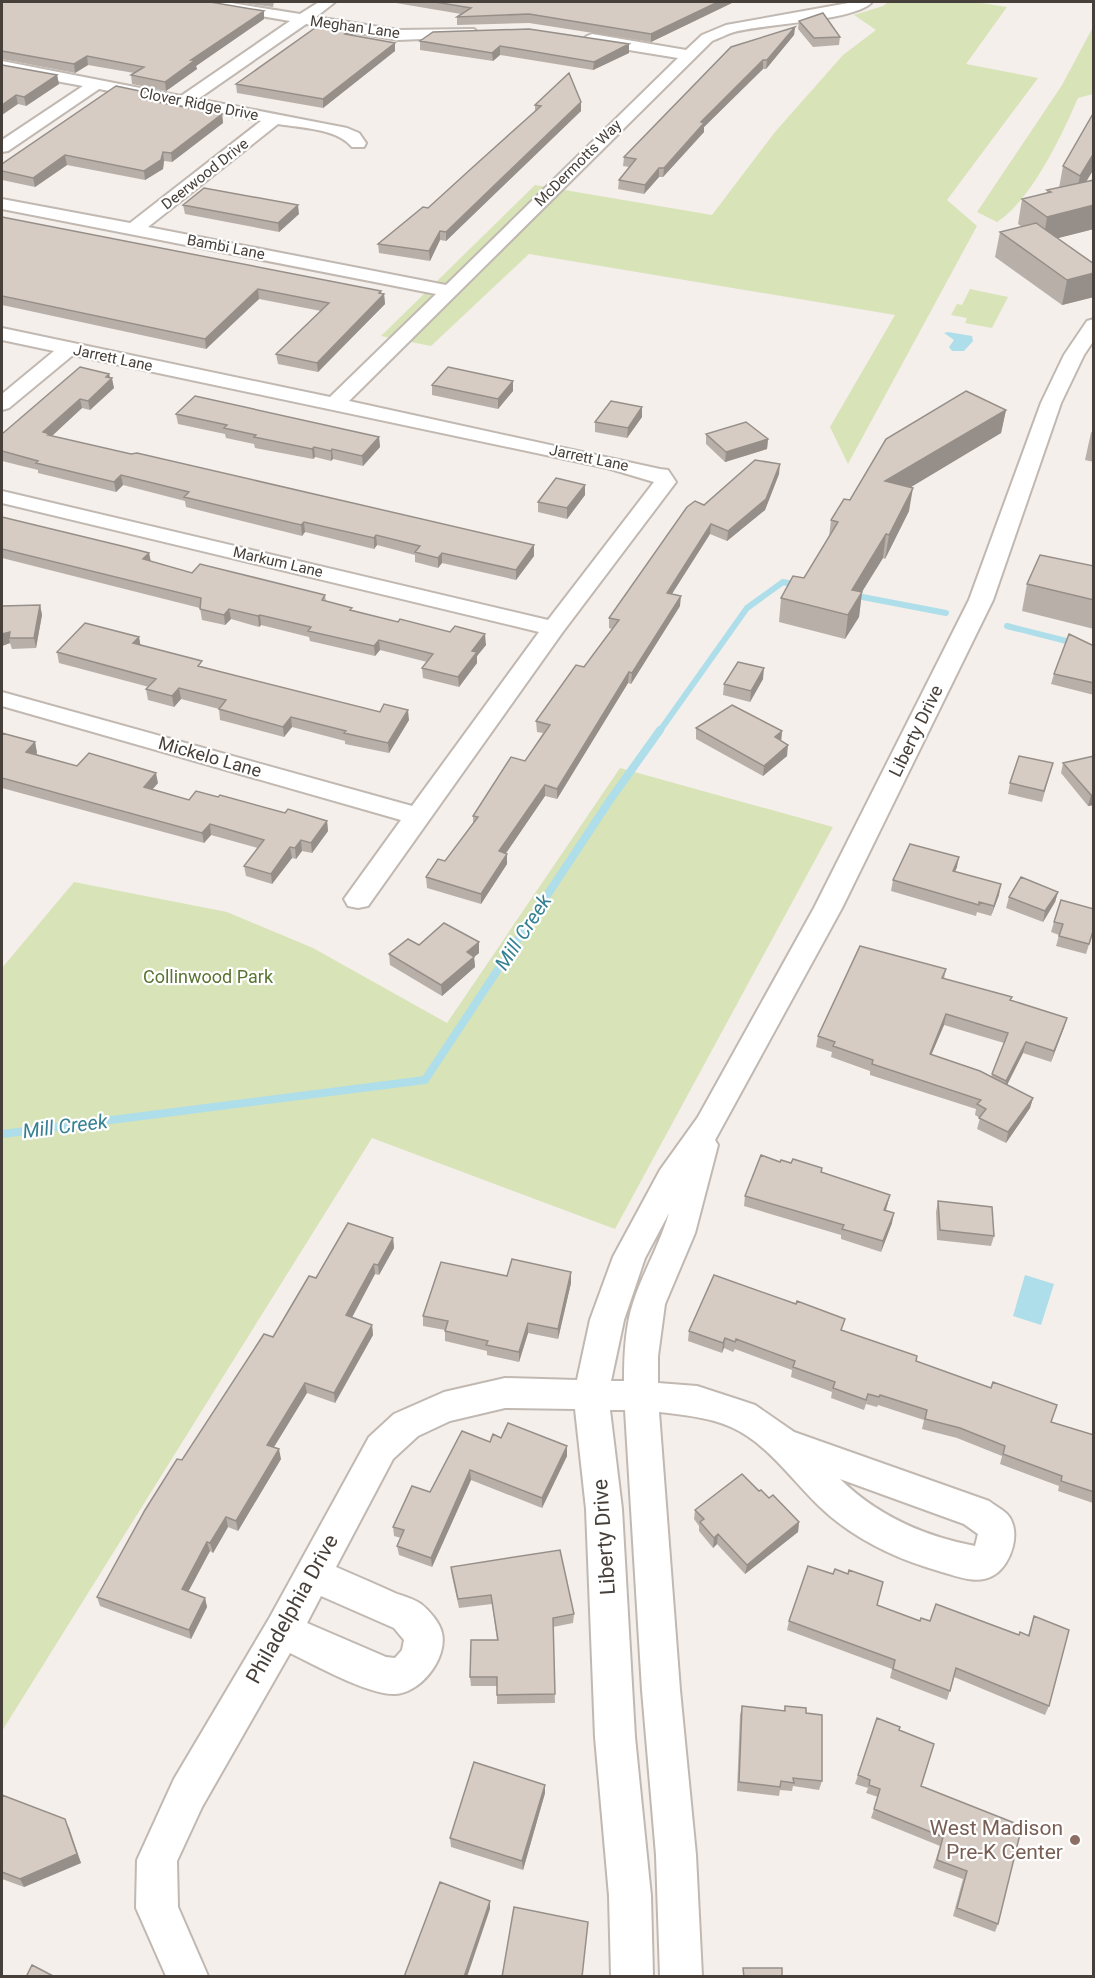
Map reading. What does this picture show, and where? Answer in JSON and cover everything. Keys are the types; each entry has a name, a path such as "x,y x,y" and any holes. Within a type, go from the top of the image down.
{"street":[{"name":"Meghan Lane","path":"202,2 398,35 482,32"},
{"path":"184,101 327,2"},
{"name":"McDermotts Way","path":"335,404 706,38 731,28 851,9 865,2"},
{"path":"576,36 688,55"},
{"name":"Clover Ridge Drive","path":"2,66 341,131 353,137 358,143"},
{"path":"2,147 98,84"},
{"name":"Deerwood Drive","path":"134,229 275,118"},
{"name":"Bambi Lane","path":"2,204 450,291"},
{"name":"Liberty Drive","path":"632,1977 630,1896 615,1737 604,1509 591,1395 607,1320 629,1257 671,1179 709,1125 828,908 981,600 1051,403 1074,355 1094,325"},
{"name":"Jarrett Lane","path":"2,334 660,475 665,482 554,628 358,899"},
{"path":"2,404 69,349"},
{"name":"Markum Lane","path":"2,497 554,628"},
{"name":"Mickelo Lane","path":"2,699 417,816"},
{"name":"Liberty Drive","path":"681,1977 676,1855 661,1690 641,1396 641,1356 649,1304 679,1233 709,1125"},
{"name":"Philadelphia Drive","path":"187,1977 157,1908 157,1860 188,1793 283,1630 381,1448 406,1425 444,1407 505,1393 641,1396 697,1401 743,1416 782,1443"},
{"path":"782,1443 976,1512 995,1526 997,1544 987,1560 980,1564 948,1558 890,1537 849,1511 782,1443"},
{"path":"283,1630 375,1672 393,1676 410,1670 422,1655 424,1634 407,1616 313,1575"}],"green space":[{"path":"888,2 975,2 1007,7 966,64 1038,78 947,200 977,226 848,464 830,427 895,315 529,254 431,346 381,336 535,185 712,215 775,132 843,55 876,30 854,15 883,6"},
{"path":"1093,27 1093,94 1078,98 1063,131 1034,183 1010,212 997,222 977,212 1062,85"},
{"path":"970,289 1008,297 992,328 965,323 967,318 951,315 957,304 962,305"},
{"name":"Collinwood Park","path":"620,768 833,827 615,1229 372,1138 2,1731 2,968 74,882 227,912 313,948 447,1023"}],"water":[{"path":"944,333 972,336 973,341 964,351 952,351 949,347 954,340"},
{"path":"1025,1275 1054,1284 1041,1325 1013,1316"}],"building":[{"path":"2,2 210,2 264,11 191,60 195,60 165,82 131,75 144,67 87,56 74,64 2,51"},
{"path":"435,2 718,2 651,34 529,14 457,17 471,8"},
{"path":"823,13 840,37 814,38 799,21"},
{"path":"322,23 352,28 345,34 395,43 323,99 236,84"},
{"path":"795,27 767,60 763,60 701,122 704,123 664,168 659,168 645,185 619,180 636,159 624,157 731,47"},
{"path":"529,29 629,44 594,62 500,46 492,53 420,41 433,32"},
{"path":"2,65 57,75 24,97 16,95 2,105"},
{"path":"569,73 581,102 446,232 440,231 429,251 378,244 423,207 428,208 541,106 535,105"},
{"path":"116,86 149,93 141,99 222,114 171,153 163,152 161,160 144,171 65,155 33,178 2,171 2,164"},
{"path":"1094,112 1094,153 1080,176 1063,166"},
{"path":"1094,180 1094,205 1047,217 1022,199 1051,192 1047,190"},
{"path":"204,188 298,205 278,223 183,205"},
{"path":"2,217 381,291 379,293 384,294 317,363 276,354 329,303 258,289 205,339 2,296"},
{"path":"1036,223 1094,264 1094,273 1067,280 1000,232"},
{"path":"80,367 109,374 106,377 112,378 88,401 80,399 43,432 50,434 48,435 131,454 137,453 534,545 516,570 442,553 438,558 415,552 420,546 376,535 374,538 304,522 301,525 184,497 189,492 121,475 114,482 36,463 38,461 2,451 2,434"},
{"path":"448,367 513,381 498,399 432,385"},
{"path":"966,391 1006,410 885,481 913,488 889,535 886,534 852,590 862,592 848,615 781,598 793,576 804,578 838,522 831,520 844,499 850,500 886,439"},
{"path":"195,396 379,437 362,456 254,437 256,435 224,428 227,425 176,414"},
{"path":"611,401 642,407 628,428 595,422"},
{"path":"746,422 768,439 726,452 706,434"},
{"path":"755,460 780,464 766,499 728,531 711,524 667,593 681,596 632,673 629,672 557,789 545,785 499,851 507,854 481,894 426,877 438,859 445,861 478,817 473,816 511,757 525,761 550,725 536,721 576,665 584,667 619,620 609,618 687,507 695,501 704,505"},
{"path":"556,478 585,485 567,508 538,502"},
{"path":"2,517 149,553 143,559 192,573 200,564 325,595 322,600 352,608 350,610 398,622 400,619 450,632 455,626 485,634 472,651 477,652 458,677 422,668 433,654 379,640 374,646 308,631 311,627 229,609 224,615 200,609 201,598 2,549"},
{"path":"1040,555 1094,566 1094,600 1027,584"},
{"path":"40,605 34,638 9,638 10,632 2,634 2,606"},
{"path":"85,623 139,637 133,643 202,661 198,666 380,712 384,704 408,710 388,743 291,717 283,727 219,709 226,700 179,688 172,696 146,689 156,679 57,652"},
{"path":"1069,634 1094,646 1094,683 1054,674"},
{"path":"738,662 764,668 751,691 724,684"},
{"path":"732,705 782,731 775,737 788,745 764,766 696,728"},
{"path":"2,733 35,742 26,752 77,766 89,753 156,773 144,787 189,800 196,791 218,797 220,795 285,813 288,809 327,821 311,843 301,840 295,848 290,847 271,874 244,866 264,840 210,824 202,833 2,778"},
{"path":"1019,756 1053,763 1044,791 1010,783"},
{"path":"1094,756 1094,795 1091,795 1063,763"},
{"path":"910,844 959,857 953,871 1001,884 994,906 979,902 979,905 893,880"},
{"path":"1021,877 1058,892 1045,911 1009,897"},
{"path":"1061,900 1094,909 1094,928 1089,944 1059,936 1063,924 1054,922"},
{"path":"444,923 479,942 467,952 474,957 441,985 389,954 408,939 419,945"},
{"path":"860,946 946,969 942,978 1012,997 1010,1000 1067,1018 1054,1051 1026,1042 1006,1081 992,1074 1008,1033 946,1014 930,1054 980,1071 1033,1098 1008,1132 979,1118 986,1109 977,1104 981,1100 872,1064 873,1060 833,1046 835,1042 818,1036"},
{"path":"761,1155 780,1162 781,1160 791,1163 793,1159 822,1168 821,1172 890,1195 884,1210 894,1213 883,1241 842,1229 844,1225 745,1196"},
{"path":"938,1201 992,1207 994,1236 940,1230"},
{"path":"348,1223 393,1238 378,1265 374,1264 346,1315 372,1325 334,1393 305,1383 267,1445 279,1449 236,1521 226,1517 210,1543 207,1542 182,1589 205,1598 189,1630 97,1597 145,1510 177,1459 182,1460 264,1334 273,1337 309,1276 316,1278"},
{"path":"512,1259 571,1272 558,1329 528,1323 519,1352 486,1345 488,1341 445,1331 448,1321 423,1316 441,1262 507,1276"},
{"path":"714,1275 845,1319 841,1330 917,1356 916,1361 991,1388 993,1382 1057,1405 1051,1422 1094,1435 1094,1492 1061,1481 1062,1476 1003,1454 1005,1446 960,1428 925,1419 927,1410 880,1395 879,1397 868,1394 866,1400 833,1388 835,1382 793,1367 795,1361 736,1339 735,1342 725,1338 723,1343 689,1331"},
{"path":"508,1423 567,1446 542,1498 470,1470 431,1558 397,1546 404,1530 393,1527 412,1486 430,1492 462,1431 490,1442 493,1434 501,1438"},
{"path":"742,1474 769,1498 773,1495 799,1522 747,1565 718,1534 714,1538 700,1522 704,1519 695,1510"},
{"path":"560,1550 574,1614 553,1618 555,1694 497,1695 497,1677 470,1677 471,1640 498,1640 491,1595 458,1599 451,1567"},
{"path":"808,1566 833,1574 835,1569 848,1574 849,1570 883,1582 877,1605 920,1621 921,1618 930,1621 936,1604 1019,1635 1020,1632 1029,1636 1034,1616 1069,1630 1049,1706 956,1668 950,1691 893,1669 895,1660 789,1621"},
{"path":"742,1706 785,1711 785,1706 806,1708 806,1713 822,1715 822,1781 793,1778 794,1783 781,1781 780,1787 739,1782"},
{"path":"877,1718 934,1744 921,1786 1022,1826 998,1924 957,1908 967,1871 937,1860 943,1837 874,1809 880,1789 869,1785 870,1780 858,1775"},
{"path":"474,1762 545,1785 522,1861 450,1838"},
{"path":"2,1795 65,1819 77,1854 20,1879 2,1872"},
{"path":"440,1882 490,1901 464,1977 404,1977"},
{"path":"514,1907 588,1922 582,1977 502,1977"},
{"path":"32,1965 55,1977 26,1977"},
{"path":"743,1968 782,1968 782,1977 744,1977"}],"waterway":[{"name":"Mill Creek","path":"659,732 747,608 783,582 798,585"},
{"name":"Mill Creek","path":"852,595 946,613"},
{"name":"Mill Creek","path":"1007,626 1094,648"},
{"name":"Mill Creek","path":"2,1134 425,1080 610,800 660,730"}],"place":[{"name":"West Madison Pre-K Center","path":"1075,1840"}]}
